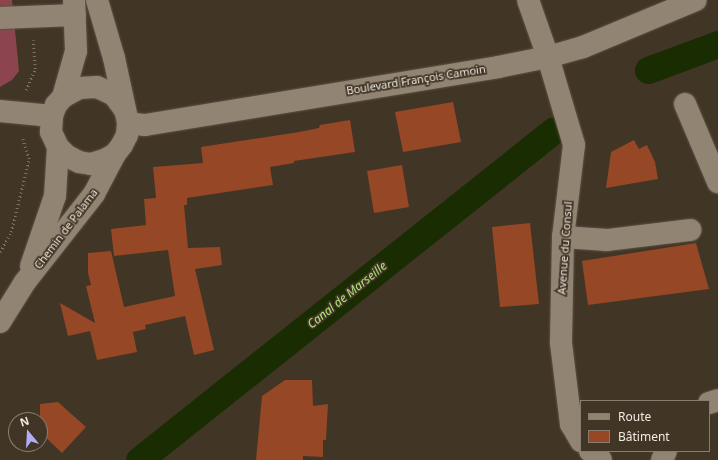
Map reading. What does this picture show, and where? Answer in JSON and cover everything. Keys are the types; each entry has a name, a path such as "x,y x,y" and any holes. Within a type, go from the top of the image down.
{"street":[{"path":"97,0 114,58 126,117 127,135 115,154 104,160 91,164 79,162 67,156 58,147 51,132 52,116 56,105 63,97 79,88 97,87 114,95 126,117"},
{"name":"Avenue du Consul","path":"528,0 548,57 574,145 563,237 561,342 571,424 580,439"},
{"name":"Boulevard François Camoin","path":"126,117 145,125 498,67 548,57 583,47 696,0"},
{"path":"0,18 75,7 76,51 63,97"},
{"path":"685,104 718,182"},
{"path":"0,111 52,116"},
{"name":"Chemin de Palama","path":"25,282 55,196 58,147"},
{"name":"Chemin de Palama","path":"0,322 25,282 94,194 115,154"},
{"path":"563,237 607,240 690,230"},
{"path":"591,452 601,460"}],"shaded area":[{"path":"0,0 12,0 19,71 12,80 0,87"}],"building":[{"path":"453,102 461,142 403,152 395,112"},
{"path":"350,120 355,152 294,161 294,163 270,167 273,185 187,198 187,205 184,205 188,248 220,247 222,265 195,269 214,350 194,355 185,316 145,325 146,329 133,332 137,352 97,360 90,331 68,336 60,303 95,323 86,286 91,285 88,273 88,253 111,251 124,307 175,296 168,250 114,256 111,229 146,225 144,199 156,198 153,167 203,163 201,147 299,132 319,128 320,125"},
{"path":"634,140 639,149 647,145 655,162 658,179 606,188 611,152"},
{"path":"402,165 409,207 374,213 367,171"},
{"path":"530,223 539,304 500,307 492,227"},
{"path":"696,243 709,289 588,305 582,261"},
{"path":"285,380 312,380 313,406 328,404 326,440 323,440 323,457 303,456 303,460 256,460 262,396"},
{"path":"58,402 86,427 62,453 48,440 48,412 40,412 40,404"}],"waterway":[{"name":"Canal de Marseille","path":"648,70 718,44"},
{"name":"Canal de Marseille","path":"139,460 554,130"}]}
